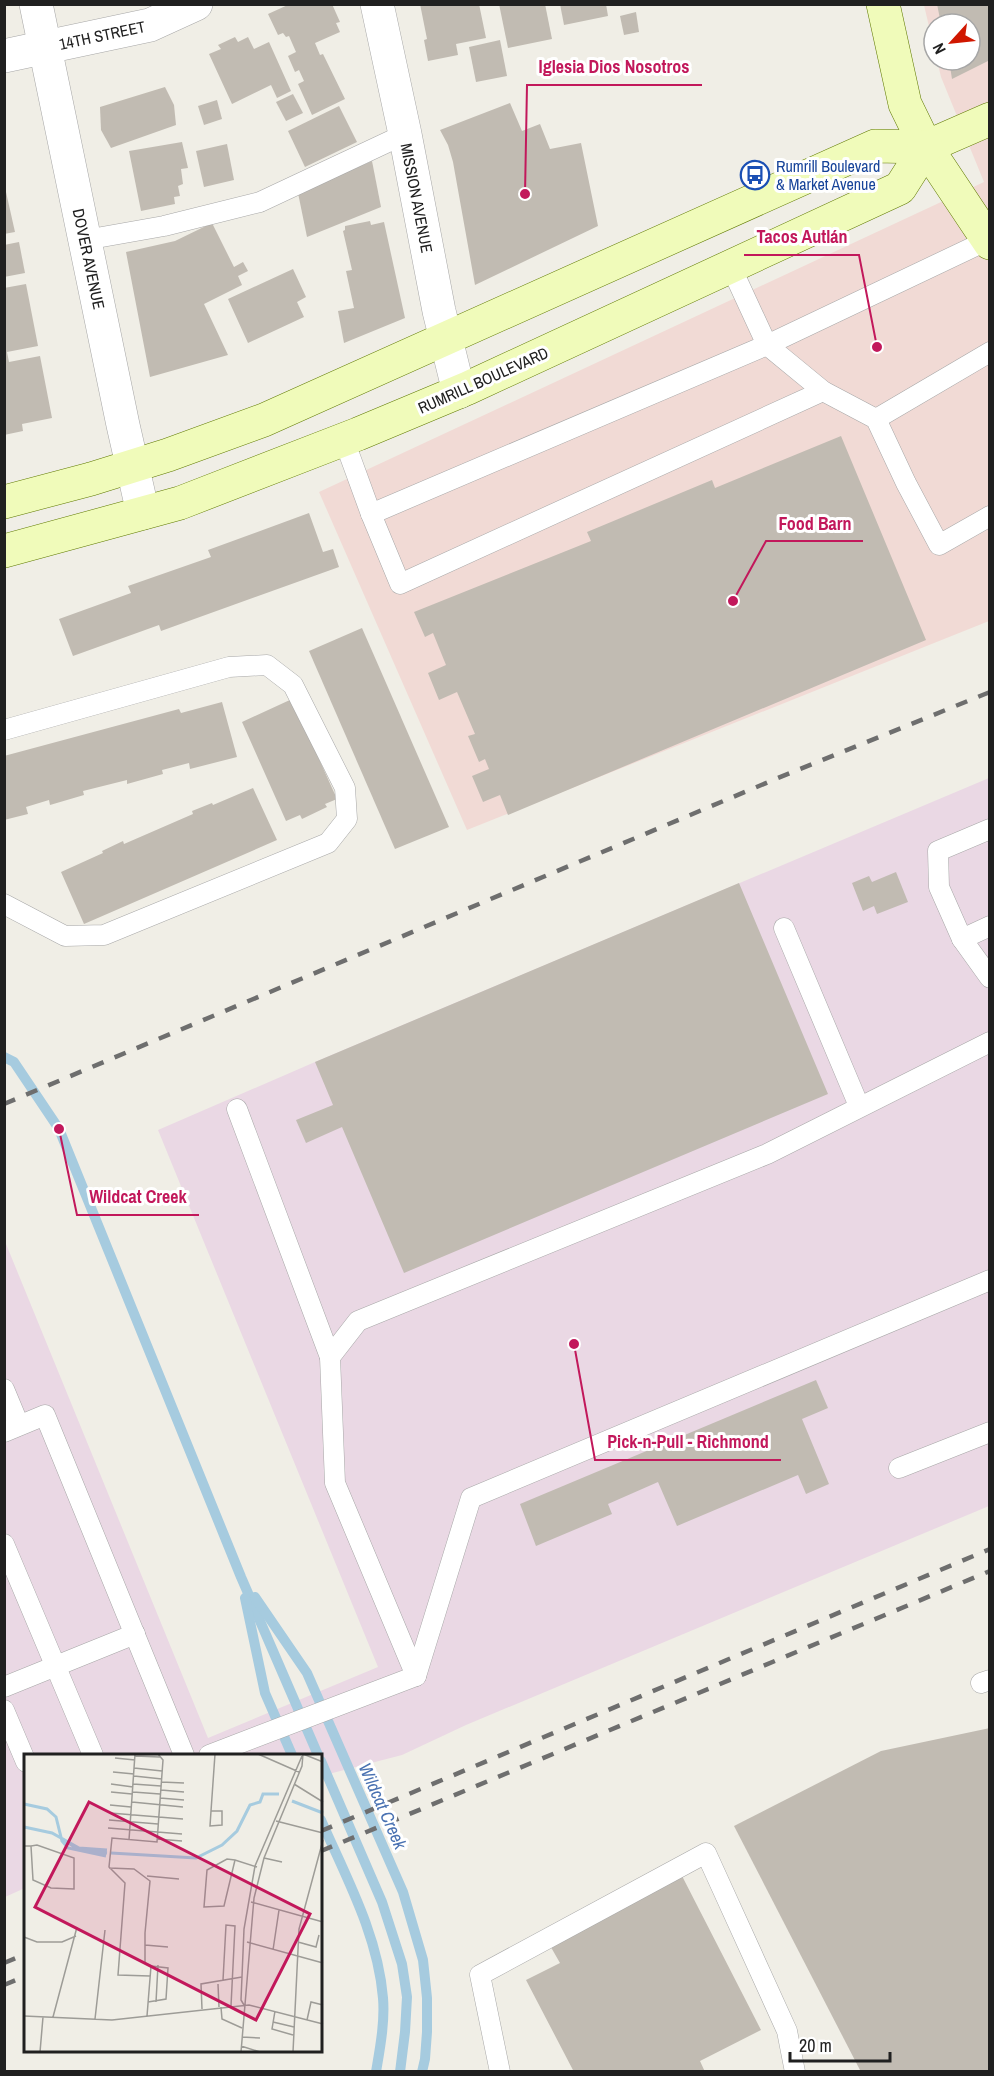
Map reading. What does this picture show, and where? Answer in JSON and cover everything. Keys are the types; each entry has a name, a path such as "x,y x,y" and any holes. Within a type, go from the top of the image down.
{"main road":[{"path":"883,4 905,104 926,147 989,241"},
{"path":"4,502 91,479 168,455 264,420 875,146 926,147 990,119"},
{"name":"RUMRILL BOULEVARD","path":"4,552 180,503 344,440 459,392 900,188 926,147"}],"street":[{"name":"DOVER AVENUE","path":"36,4 143,513"},
{"name":"14TH STREET","path":"4,56 150,25 196,4"},
{"name":"MISSION AVENUE","path":"377,4 439,311 459,392"}],"lane":[{"path":"85,240 164,226 260,202 405,134"},
{"path":"371,514 767,345 989,241"},
{"path":"730,267 767,345 823,391 876,419 939,545 990,516"},
{"path":"876,419 990,352"},
{"path":"344,440 400,584 823,391"},
{"path":"4,730 229,667 267,666 293,685 345,788 347,819 328,843 104,935 65,936 4,904"},
{"path":"990,829 938,851 939,887 962,939 990,978"},
{"path":"962,939 990,927"},
{"path":"784,928 859,1106"},
{"path":"330,1357 358,1321 767,1154 990,1042"},
{"path":"237,1109 330,1357 335,1483 416,1676"},
{"path":"416,1676 471,1498 990,1280"},
{"path":"4,1389 12,1428 45,1415 184,1754"},
{"path":"898,1468 990,1432"},
{"path":"4,1544 93,1754"},
{"path":"4,1687 135,1635"},
{"path":"212,1754 416,1676"},
{"path":"4,1710 24,1757"},
{"path":"500,2072 480,1975 705,1853 787,2031 795,2072"}],"shaded area":[{"path":"924,5 989,5 989,621 467,830 319,492 984,182 940,72 982,72 982,12 926,12"},
{"path":"989,778 989,1506 466,1725 402,1755 322,1776 322,1754 24,1754 24,1888 5,1897 4,1239 208,1738 378,1667 158,1130"}],"building":[{"path":"290,4 332,4 340,22 336,23 340,32 315,43 320,55 323,54 345,99 312,115 298,84 304,81 299,70 295,72 288,56 296,52 289,36 286,37 283,33 278,35 268,14"},
{"path":"420,4 479,4 486,38 456,44 458,55 428,61 424,40 427,39"},
{"path":"499,4 545,4 552,39 508,48"},
{"path":"560,4 606,4 608,16 564,25"},
{"path":"937,4 990,4 990,60 982,64 982,12 939,12"},
{"path":"636,12 639,32 624,35 620,16"},
{"path":"235,37 238,42 248,37 254,49 269,42 291,91 277,98 271,85 232,104 209,54 221,49 218,45"},
{"path":"500,40 507,76 476,82 469,47"},
{"path":"951,72 966,72 952,79"},
{"path":"165,87 174,105 176,125 111,148 101,130 100,107"},
{"path":"293,94 303,113 286,121 276,102"},
{"path":"217,100 222,119 204,125 198,106"},
{"path":"510,103 522,131 540,124 550,149 581,143 598,226 475,285 453,162 440,130"},
{"path":"339,106 357,142 305,167 288,131"},
{"path":"182,142 188,168 181,169 183,184 178,186 180,196 174,197 175,204 141,211 129,151"},
{"path":"227,144 234,180 204,187 196,151"},
{"path":"372,161 381,207 307,237 298,193"},
{"path":"4,183 15,232 4,234"},
{"path":"370,221 371,225 384,222 405,318 344,343 338,311 354,308 346,271 352,270 343,231 345,226"},
{"path":"212,223 234,267 243,262 248,271 238,276 242,285 204,304 228,355 150,377 126,252 175,241"},
{"path":"19,242 25,273 4,277 4,245"},
{"path":"293,269 306,297 297,302 304,317 248,343 228,299"},
{"path":"26,284 38,346 7,352 9,362 40,356 52,418 22,424 23,431 4,435 4,288"},
{"path":"841,436 926,640 508,815 500,795 483,802 472,776 489,769 485,759 479,762 468,736 475,734 457,692 439,700 428,673 446,665 433,633 425,637 414,612 591,541 587,532 712,480 715,488"},
{"path":"309,513 323,552 333,549 339,567 161,631 159,625 73,656 59,619 131,593 128,586 211,557 208,550"},
{"path":"362,628 449,827 395,849 309,651"},
{"path":"292,699 337,799 325,804 327,807 302,819 300,815 286,821 242,722"},
{"path":"222,702 237,757 190,769 189,763 162,770 163,774 127,784 127,780 83,791 84,795 50,805 49,800 26,807 28,814 4,820 4,756 179,709 181,713"},
{"path":"253,788 277,840 84,924 61,872 123,841 124,844 193,814 192,811"},
{"path":"896,872 908,902 877,914 874,906 863,911 852,883 869,876 872,882"},
{"path":"739,883 828,1094 404,1273 342,1127 306,1143 296,1120 333,1105 315,1062"},
{"path":"816,1380 828,1408 802,1419 829,1484 806,1494 798,1475 677,1526 658,1482 608,1504 612,1514 536,1546 520,1504"},
{"path":"990,1728 990,2072 861,2072 734,1826 881,1751"},
{"path":"681,1874 761,2030 700,2061 705,2072 574,2072 526,1980 560,1963 548,1942"}],"waterway":[{"name":"Wildcat Creek","path":"4,1057 14,1062 59,1129 241,1577 318,1754"},
{"name":"Wildcat Creek","path":"255,1597 307,1673 403,1892 423,1960 427,1998 427,2032 422,2072"},
{"name":"Wildcat Creek","path":"245,1598 265,1693 292,1754"},
{"name":"Wildcat Creek","path":"322,1763 382,1902 402,1964 407,1997 400,2072"},
{"name":"Wildcat Creek","path":"322,1822 360,1907 380,1975 383,2016 376,2072"}],"railway":[{"path":"4,1104 778,778 990,692"},
{"path":"322,1831 990,1549"},
{"path":"322,1851 990,1571"},
{"path":"4,1963 24,1955"},
{"path":"4,1985 24,1977"}],"place":[{"name":"Rumrill Boulevard & Market Avenue","path":"755,175"},
{"name":"Iglesia Dios Nosotros","path":"525,194"},
{"name":"Tacos Autlán","path":"877,347"},
{"name":"Food Barn","path":"733,601"},
{"name":"Wildcat Creek","path":"59,1129"},
{"name":"Pick-n-Pull - Richmond","path":"574,1344"}]}
